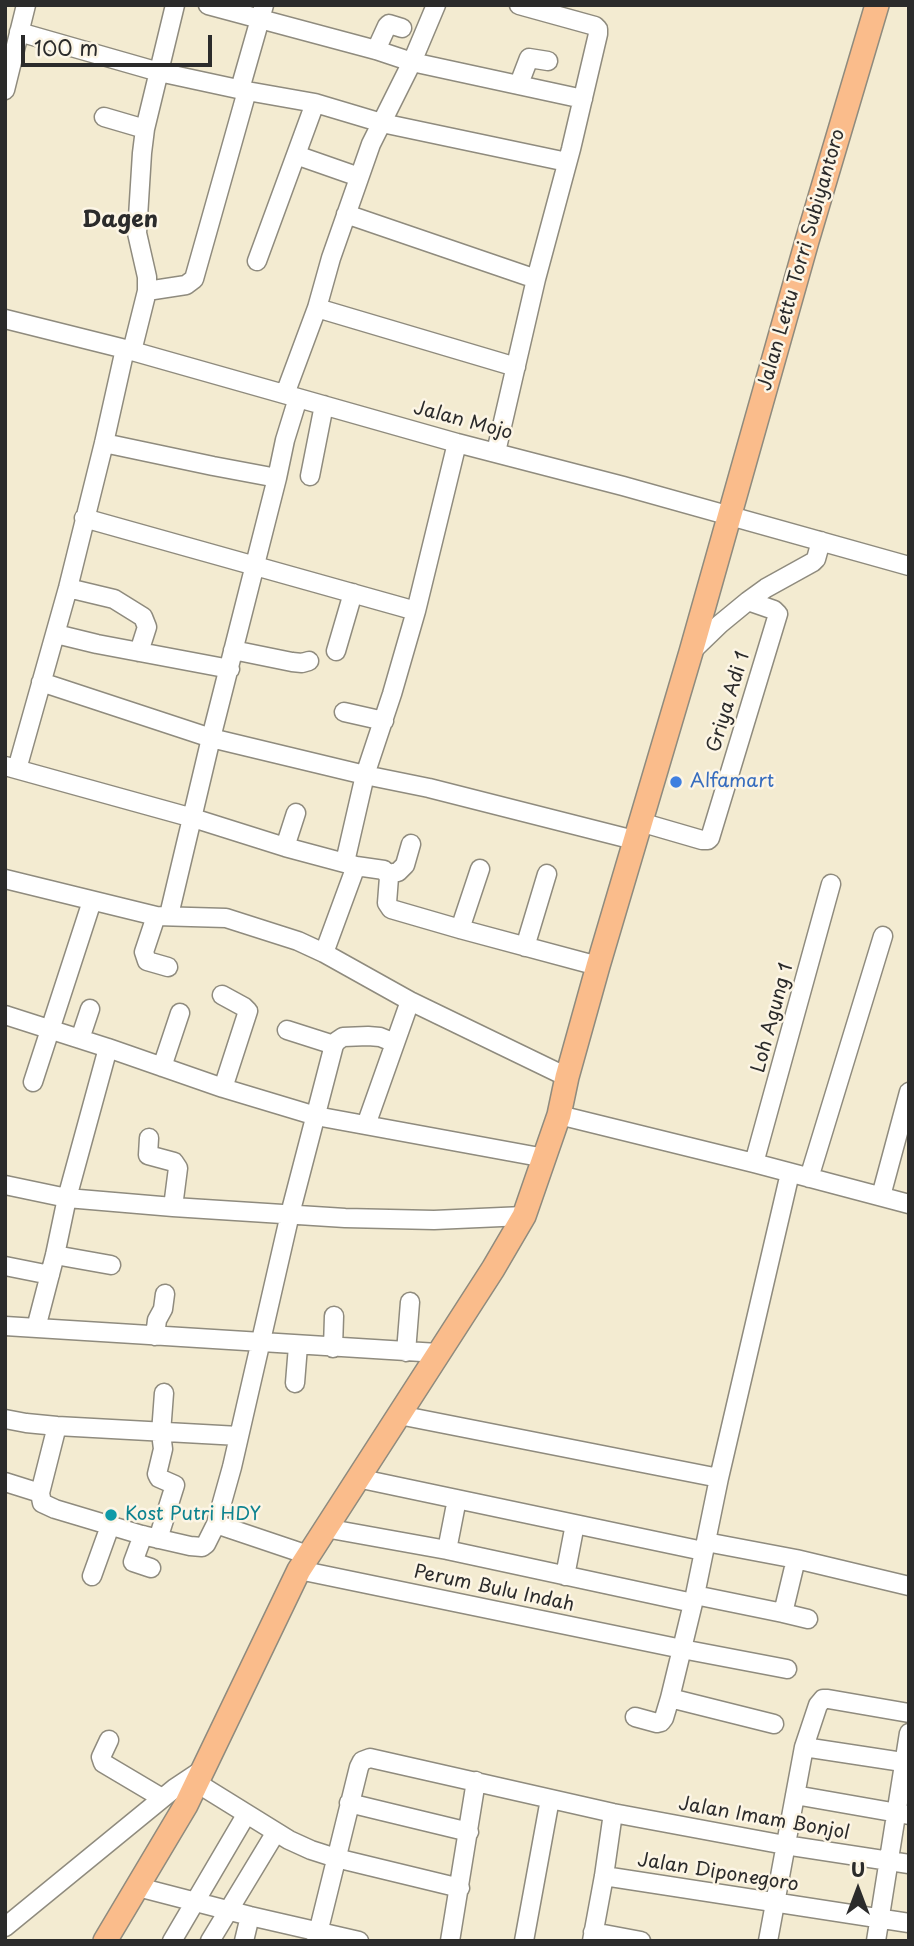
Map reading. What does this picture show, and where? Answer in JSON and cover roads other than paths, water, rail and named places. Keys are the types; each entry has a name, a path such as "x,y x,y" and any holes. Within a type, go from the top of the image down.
{"main road":[{"name":"Jalan Lettu Torri Subiyantoro","path":"200,1777 303,1563 493,1269 524,1216 559,1115 598,966 877,5"},
{"path":"105,1941 181,1814 200,1777"}],"street":[{"path":"5,90 26,5"},
{"path":"175,5 145,130 139,174 137,233 147,277 147,291 84,518 56,634 11,767 193,818 285,848 379,869 388,874 398,872 405,865 411,844"},
{"path":"208,5 262,12 412,62 583,99"},
{"path":"168,967 147,961 144,952 162,916 193,818 277,478 291,396 346,214 371,144 412,62 436,5"},
{"path":"496,452 536,279 598,34 597,28 519,5"},
{"path":"147,291 186,285 194,279 262,12"},
{"path":"376,50 387,26 402,28"},
{"path":"19,32 159,72 315,103 382,123 567,162"},
{"path":"519,84 529,58 548,61"},
{"path":"257,261 315,103"},
{"path":"104,117 145,130"},
{"path":"296,155 359,177"},
{"path":"346,214 536,279"},
{"path":"317,308 516,368"},
{"name":"Jalan Mojo","path":"5,319 129,350 457,443 729,515 819,547 909,566"},
{"path":"310,476 324,405"},
{"path":"104,443 277,478"},
{"path":"324,953 351,864 365,775 384,721 416,611 457,443"},
{"path":"84,518 416,611"},
{"path":"748,601 813,562 819,547"},
{"path":"68,588 114,599 143,617 147,627 139,652"},
{"path":"336,651 353,593"},
{"name":"Griya Adi 1","path":"637,831 702,840 710,838 778,614 748,601 691,652"},
{"path":"56,634 97,645 230,669"},
{"path":"233,650 292,662 309,661"},
{"path":"41,682 211,738 365,775 637,831"},
{"path":"344,712 384,721"},
{"path":"285,848 296,813"},
{"path":"460,929 480,869"},
{"path":"388,874 389,907 598,966"},
{"path":"525,947 547,874"},
{"path":"5,879 162,916 226,918 298,941 410,1001 567,1077"},
{"name":"Loh Agung 1","path":"754,1163 831,884"},
{"path":"33,1082 92,901"},
{"path":"809,1178 883,936"},
{"path":"222,995 248,1011 223,1088"},
{"path":"366,1125 410,1001"},
{"path":"80,1039 90,1009"},
{"path":"162,1067 180,1013"},
{"path":"5,1015 316,1116 545,1158"},
{"path":"287,1030 334,1045"},
{"path":"57,1426 40,1493 42,1503 151,1537 202,1547 206,1544 216,1524 232,1467 290,1214 334,1045 343,1037 368,1035 395,1043"},
{"path":"36,1328 67,1198 108,1048"},
{"path":"881,1196 909,1092"},
{"path":"559,1115 909,1204"},
{"path":"149,1138 148,1155 174,1163 178,1168 173,1207"},
{"path":"635,1717 661,1722 670,1698 790,1172"},
{"path":"5,1185 67,1198 345,1218 404,1220 524,1216"},
{"path":"55,1255 111,1265"},
{"path":"5,1266 50,1275"},
{"path":"155,1336 163,1309 164,1294"},
{"path":"406,1352 410,1303"},
{"path":"333,1348 334,1316"},
{"path":"5,1326 438,1353"},
{"path":"295,1383 298,1346"},
{"path":"151,1568 133,1562 151,1537 175,1485 158,1477 163,1449 161,1433 164,1393"},
{"path":"399,1415 719,1478"},
{"path":"5,1419 57,1426 239,1436"},
{"path":"357,1478 575,1524 796,1559 909,1586"},
{"path":"5,1482 40,1493"},
{"path":"447,1550 457,1499"},
{"name":"Perum Bulu Indah","path":"216,1524 303,1563 682,1649 787,1669"},
{"path":"565,1576 575,1524"},
{"path":"92,1576 110,1526"},
{"path":"325,1528 447,1550 565,1576 808,1619"},
{"path":"783,1613 796,1559"},
{"path":"670,1698 774,1724"},
{"path":"768,1941 804,1747 818,1705 823,1699 909,1713"},
{"path":"876,1941 888,1860 902,1813 909,1733"},
{"path":"109,1740 101,1757 103,1763 162,1798"},
{"path":"804,1747 906,1763"},
{"name":"Jalan Imam Bonjol","path":"349,1803 359,1767 362,1761 370,1758 613,1814 909,1864"},
{"path":"5,1927 162,1798 200,1777 246,1815 300,1845 336,1858 460,1888"},
{"path":"450,1941 476,1781"},
{"path":"795,1795 902,1813"},
{"path":"524,1941 550,1799"},
{"path":"317,1936 349,1803 468,1832"},
{"path":"613,1814 592,1936 641,1941"},
{"path":"172,1941 246,1815"},
{"path":"210,1941 276,1832"},
{"name":"Jalan Diponegoro","path":"604,1876 909,1923"},
{"path":"138,1887 317,1936 359,1941"},
{"path":"244,1941 250,1916"}],"place":[{"name":"Alfamart","path":"676,782"},
{"name":"Kost Putri HDY","path":"111,1515"}],"district":[{"name":"Dagen","path":"120,221"}]}
